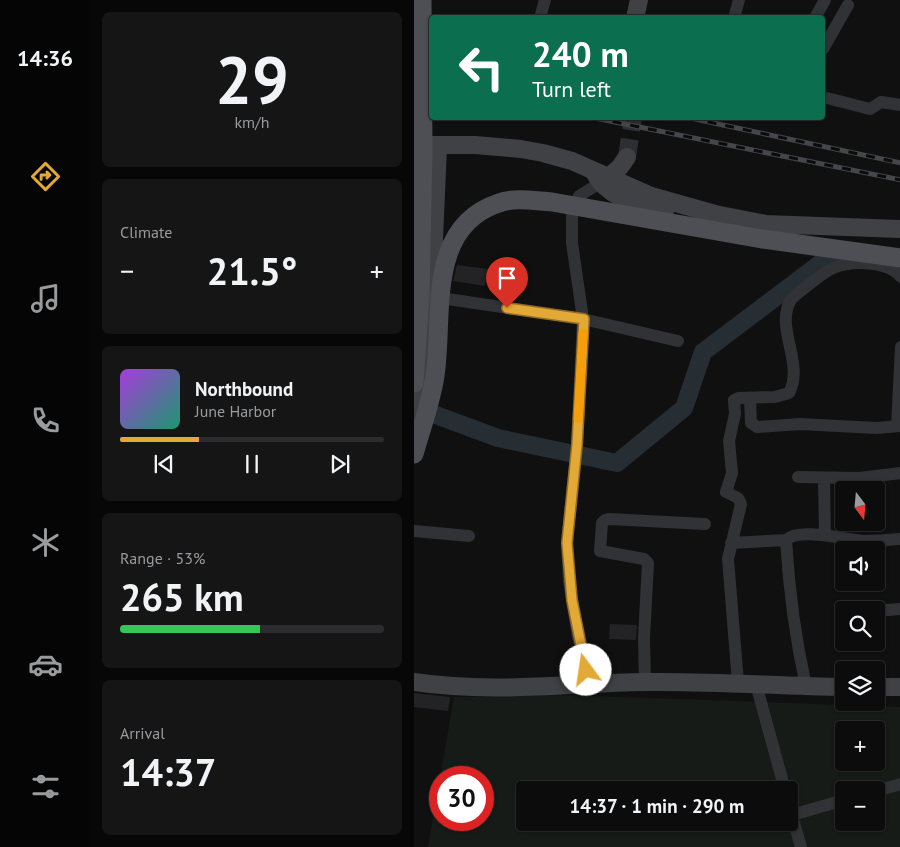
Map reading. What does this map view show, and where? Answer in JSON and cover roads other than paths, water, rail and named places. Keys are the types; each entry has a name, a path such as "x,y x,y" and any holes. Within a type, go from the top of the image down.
{"main road":[{"path":"414,383 420,296 424,151 422,0"},
{"path":"414,454 435,378 441,283 445,259 454,239 465,223 480,211 500,202 517,200 552,202 762,239 900,258"}],"street":[{"path":"541,15 545,0"},
{"path":"636,15 639,0"},
{"path":"735,15 739,0"},
{"path":"817,15 825,0"},
{"path":"825,41 848,4"},
{"path":"825,97 870,108 881,102 900,105"},
{"path":"414,145 438,147 475,145 521,148 572,161 601,177 651,196 715,214 766,224 900,229"},
{"path":"415,439 421,402 422,296 438,147"},
{"path":"591,686 578,637 569,580 567,543 577,445 584,319 572,243 572,213 579,196 627,157"},
{"path":"601,177 617,196 642,205 743,230 766,234 841,234 900,238"},
{"path":"738,683 728,559 741,504 738,498 726,492 732,473 729,433 735,414 734,400 775,397 789,393 793,380 792,351 785,326 786,312 792,299 827,270 839,265 872,263 895,270 900,277"},
{"path":"422,296 584,319 678,341"},
{"path":"750,398 751,423 758,426 800,424 876,428 899,426 900,347"},
{"path":"798,477 824,479 900,473"},
{"path":"824,479 825,535"},
{"path":"644,682 648,563 644,559 600,551 602,523 610,519 705,524"},
{"path":"414,532 468,536"},
{"path":"731,543 786,540 793,535 825,535 866,541 900,539"},
{"path":"786,540 794,630 806,686"},
{"path":"885,610 900,609"},
{"path":"414,682 446,687 504,689 644,682 835,687"},
{"path":"756,684 783,781"},
{"path":"885,687 900,687"},
{"path":"885,788 900,784"},
{"path":"798,810 835,802"},
{"path":"796,831 801,847"}],"waterway":[{"path":"414,407 498,438 617,463 684,408 703,352 821,263 856,258"}],"tunnel":[{"path":"627,157 633,120"}],"railway":[{"path":"414,61 429,64"},
{"path":"414,81 429,84"},
{"path":"605,120 901,180"},
{"path":"699,120 901,163"}]}
